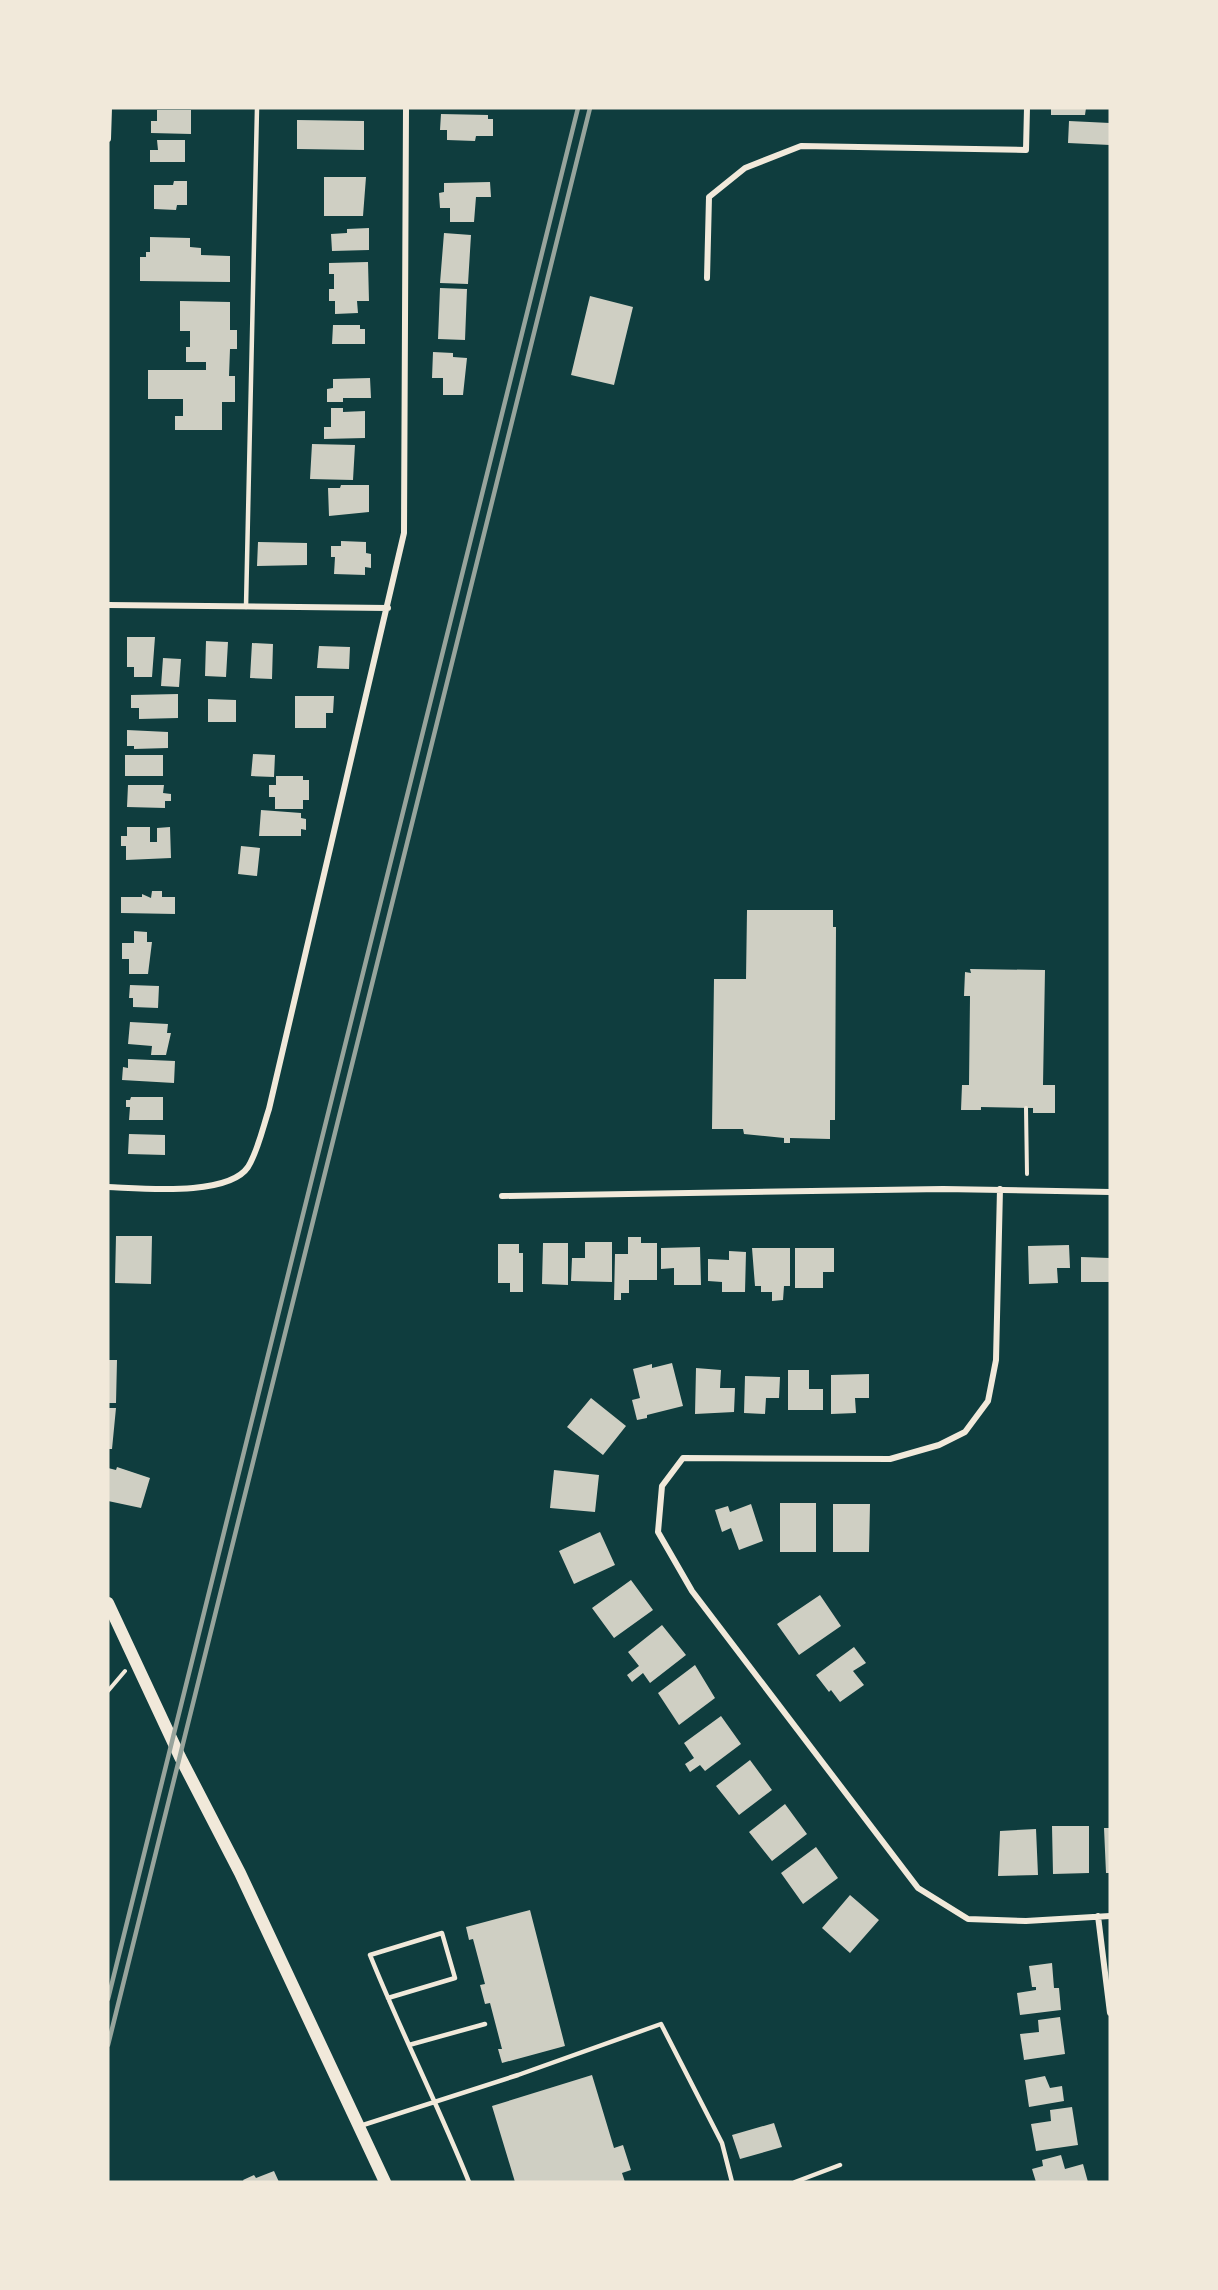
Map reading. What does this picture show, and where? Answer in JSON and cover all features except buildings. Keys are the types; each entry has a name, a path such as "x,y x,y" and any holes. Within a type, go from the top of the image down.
{"main road":[{"path":"108,1603 180,1757 240,1873 385,2182"}],"street":[{"path":"108,139 109,108"},
{"path":"108,1187 193,1189 226,1181 248,1168 269,1109 404,533 406,108"},
{"path":"707,278 709,197 745,168 801,146 1026,150 1027,108"},
{"path":"108,605 388,608"},
{"path":"1000,1189 996,1360 988,1401 965,1432 939,1445 890,1459 683,1458 662,1486 658,1532 692,1592 918,1888 968,1919 1026,1921 1110,1916"},
{"path":"502,1196 1000,1189 1110,1192"},
{"path":"1098,1916 1110,2013"}],"lane":[{"path":"246,607 257,108"},
{"path":"388,1998 455,1978 442,1933 370,1955 388,1998 409,2045 437,2101 469,2182"},
{"path":"409,2045 485,2024"},
{"path":"359,2126 519,2075 661,2024 722,2143 732,2182"},
{"path":"795,2182 840,2165"}],"path":[{"path":"1026,1108 1027,1174"},
{"path":"108,1691 135,1660"}],"railway":[{"path":"108,1999 578,108"},
{"path":"108,2045 590,108"}]}
